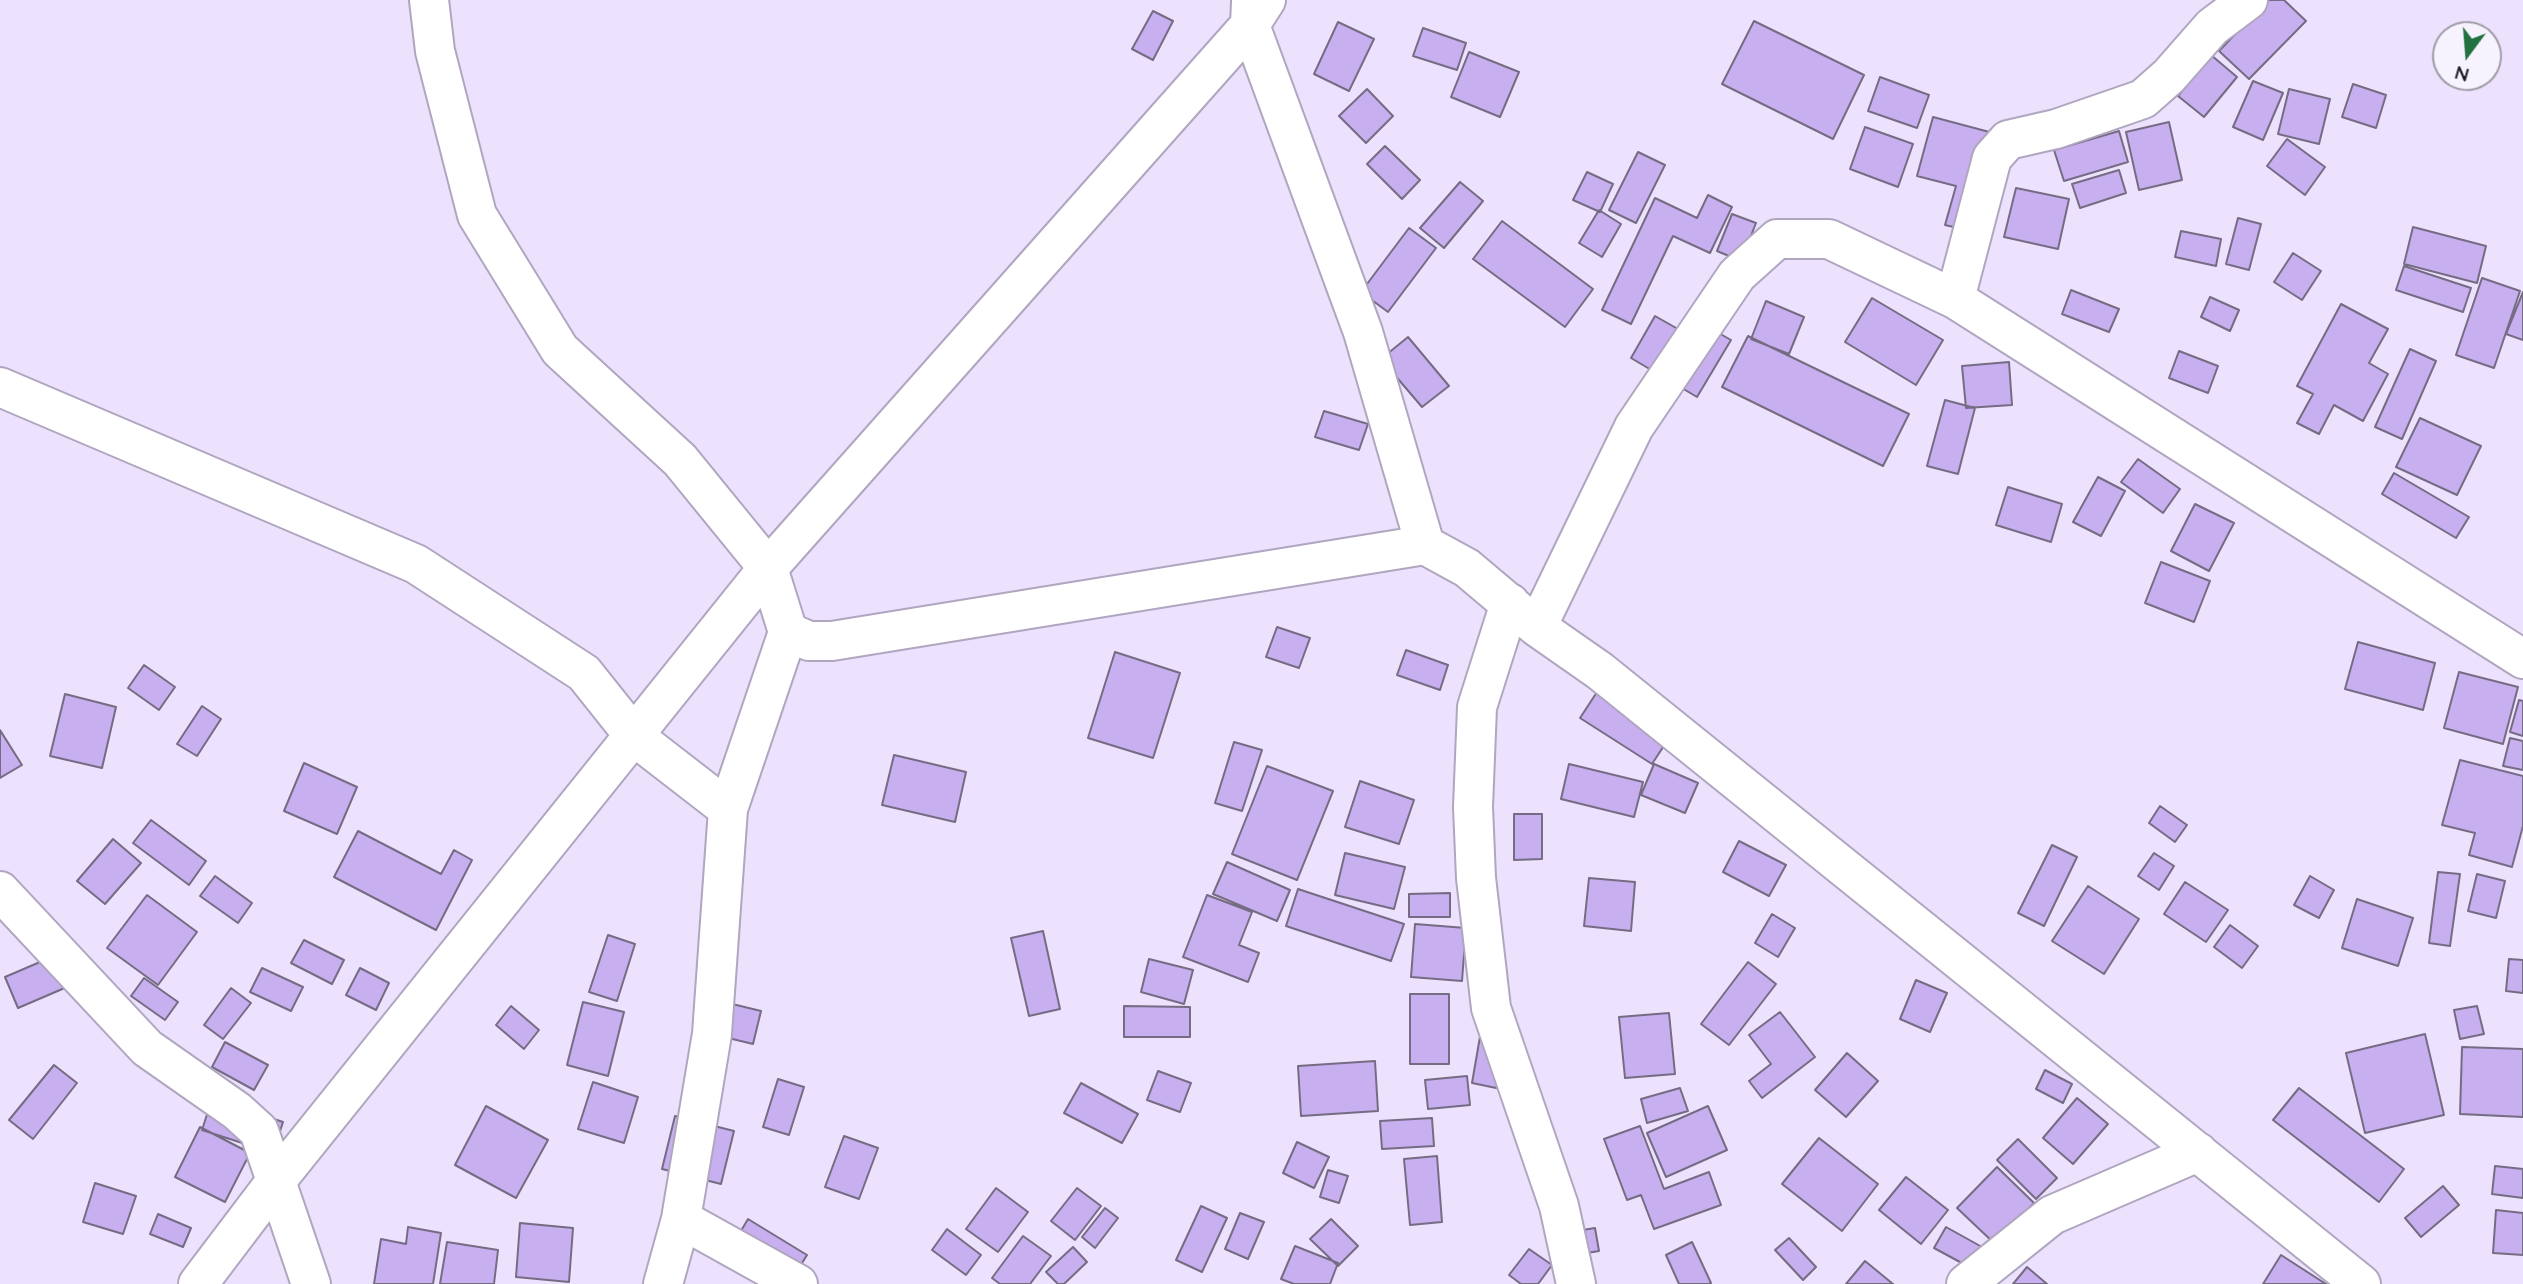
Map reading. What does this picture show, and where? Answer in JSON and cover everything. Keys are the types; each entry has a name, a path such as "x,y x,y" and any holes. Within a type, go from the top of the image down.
{"street":[{"path":"429,0 435,51 477,215 560,350 680,460 768,569 788,632 728,809 712,1034 681,1219 663,1284"},
{"path":"1955,299 1992,158 2008,140 2056,130 2143,99 2169,76 2212,27 2248,0"},
{"path":"198,1284 276,1181 768,569 1255,8"},
{"path":"1255,8 1363,332 1424,545"},
{"path":"1576,1284 1559,1206 1491,1008 1476,878 1473,807 1477,707 1523,615 1634,426 1737,275 1777,240 1829,239 1955,299 2523,659"},
{"path":"0,387 416,564 584,673 635,737 728,809"},
{"path":"788,632 809,641 832,641 1424,545 1467,568 1523,615 1600,671 2361,1284"},
{"path":"0,891 147,1048 237,1111 259,1131 311,1284"},
{"path":"1966,1284 2052,1215 2198,1152"},
{"path":"681,1219 797,1284"}],"building":[{"path":"2268,0 2284,0 2306,21 2249,79 2219,51"},
{"path":"1153,11 1173,21 1153,60 1132,49"},
{"path":"1754,21 1864,75 1833,139 1722,84"},
{"path":"1338,22 1374,39 1349,91 1314,74"},
{"path":"1423,28 1466,43 1457,70 1413,56"},
{"path":"1469,52 1519,72 1500,117 1451,97"},
{"path":"2211,55 2237,77 2204,117 2178,96"},
{"path":"1880,77 1929,95 1917,128 1868,111"},
{"path":"2253,81 2283,93 2263,140 2233,127"},
{"path":"2353,84 2386,95 2376,128 2342,117"},
{"path":"1367,89 1393,116 1366,143 1339,116"},
{"path":"2289,89 2330,99 2319,144 2278,134"},
{"path":"1933,117 1997,134 1971,231 1945,225 1956,186 1917,176"},
{"path":"2169,122 2182,180 2139,190 2126,132"},
{"path":"1865,127 1913,144 1898,187 1850,169"},
{"path":"2119,131 2128,162 2064,181 2054,150"},
{"path":"2287,139 2325,167 2305,195 2267,166"},
{"path":"1385,146 1420,180 1402,199 1367,164"},
{"path":"1638,152 1665,165 1636,223 1609,210"},
{"path":"2119,170 2126,193 2080,208 2072,184"},
{"path":"1587,172 1613,184 1600,212 1573,200"},
{"path":"1460,182 1483,201 1444,248 1420,228"},
{"path":"2016,188 2069,199 2058,249 2004,237"},
{"path":"1708,195 1732,207 1710,253 1673,236 1631,324 1602,310 1655,198 1697,218"},
{"path":"1599,210 1621,224 1602,257 1579,243"},
{"path":"1732,214 1756,223 1741,261 1717,251"},
{"path":"2238,218 2261,224 2249,270 2226,264"},
{"path":"1502,221 1593,289 1565,327 1473,259"},
{"path":"2413,227 2486,246 2477,283 2404,264"},
{"path":"1409,228 1436,248 1388,312 1361,292"},
{"path":"2181,231 2221,239 2216,266 2175,257"},
{"path":"2293,253 2321,271 2302,300 2274,282"},
{"path":"2404,266 2471,288 2463,312 2396,290"},
{"path":"2482,278 2520,291 2494,368 2456,355"},
{"path":"2071,290 2119,309 2109,332 2062,314"},
{"path":"2523,292 2523,340 2506,334"},
{"path":"2210,297 2239,310 2230,331 2201,317"},
{"path":"1872,298 1943,340 1916,385 1845,342"},
{"path":"1766,301 1804,317 1789,354 1751,339"},
{"path":"2341,304 2388,329 2369,363 2388,374 2363,421 2334,405 2319,434 2297,423 2313,394 2297,386"},
{"path":"1655,316 1685,333 1694,319 1731,340 1697,397 1631,358"},
{"path":"1748,336 1909,414 1883,466 1722,387"},
{"path":"1408,337 1449,386 1422,407 1381,359"},
{"path":"2410,349 2436,361 2402,439 2375,427"},
{"path":"2179,351 2218,366 2208,393 2169,378"},
{"path":"2009,362 2012,405 1966,408 1962,366"},
{"path":"1945,400 1975,408 1958,474 1927,466"},
{"path":"1324,411 1368,424 1359,450 1315,437"},
{"path":"2420,418 2481,446 2457,495 2396,467"},
{"path":"2138,459 2180,489 2163,513 2121,482"},
{"path":"2394,473 2469,517 2456,538 2382,494"},
{"path":"2098,477 2125,491 2101,536 2073,522"},
{"path":"2008,487 2062,504 2051,542 1996,525"},
{"path":"2195,504 2234,523 2209,571 2171,551"},
{"path":"2161,562 2210,581 2194,622 2145,603"},
{"path":"1277,627 1310,638 1299,668 1266,657"},
{"path":"2358,642 2435,663 2423,710 2345,689"},
{"path":"1406,650 1448,665 1440,690 1397,675"},
{"path":"1115,652 1180,673 1153,758 1088,738"},
{"path":"144,665 175,687 159,710 128,688"},
{"path":"2459,672 2518,687 2503,744 2444,728"},
{"path":"1597,692 1669,738 1652,764 1580,718"},
{"path":"65,694 116,707 102,768 50,756"},
{"path":"2519,700 2523,701 2523,736 2510,732"},
{"path":"202,706 221,719 197,756 177,744"},
{"path":"0,730 22,765 0,778"},
{"path":"2510,738 2523,741 2523,770 2503,766"},
{"path":"1234,742 1262,750 1242,811 1215,803"},
{"path":"894,755 966,772 955,822 882,805"},
{"path":"2460,760 2523,776 2523,826 2512,867 2469,855 2475,833 2442,825"},
{"path":"304,763 357,787 337,834 284,811"},
{"path":"1569,764 1643,782 1634,817 1561,799"},
{"path":"1654,764 1698,783 1685,813 1641,795"},
{"path":"1267,766 1333,791 1297,880 1232,854"},
{"path":"1360,781 1414,800 1399,844 1345,827"},
{"path":"2160,806 2187,825 2175,842 2149,823"},
{"path":"1514,814 1542,814 1542,859 1514,860"},
{"path":"151,820 206,861 189,885 133,843"},
{"path":"358,831 441,874 454,850 472,860 436,930 334,877"},
{"path":"113,839 141,863 105,904 77,881"},
{"path":"1739,841 1786,865 1769,896 1723,872"},
{"path":"2052,845 2077,857 2044,926 2018,913"},
{"path":"1345,853 1405,867 1394,909 1335,895"},
{"path":"2154,853 2174,866 2159,890 2138,876"},
{"path":"1227,862 1290,890 1277,921 1213,894"},
{"path":"2438,872 2460,874 2450,946 2429,943"},
{"path":"2477,874 2505,881 2496,918 2468,911"},
{"path":"215,876 252,903 238,923 200,896"},
{"path":"2310,876 2334,890 2319,918 2294,905"},
{"path":"1589,878 1635,882 1631,931 1584,926"},
{"path":"2185,882 2228,910 2206,942 2164,914"},
{"path":"2088,886 2139,919 2104,974 2052,941"},
{"path":"1298,889 1404,924 1391,961 1286,926"},
{"path":"1450,893 1450,917 1409,917 1409,894"},
{"path":"147,895 197,932 158,985 107,948"},
{"path":"1207,895 1252,912 1239,945 1259,953 1248,982 1183,957"},
{"path":"2357,899 2413,918 2398,966 2342,948"},
{"path":"1772,914 1795,928 1778,957 1755,943"},
{"path":"1415,924 1466,928 1462,981 1411,977"},
{"path":"2230,925 2258,946 2242,968 2214,947"},
{"path":"1043,931 1060,1009 1029,1016 1011,938"},
{"path":"608,935 635,944 617,1001 589,992"},
{"path":"304,940 344,960 332,984 291,963"},
{"path":"54,956 67,987 18,1008 5,977"},
{"path":"1149,959 1193,970 1184,1004 1141,992"},
{"path":"2509,959 2523,960 2523,993 2506,991"},
{"path":"1748,962 1776,984 1729,1045 1701,1024"},
{"path":"262,968 303,987 291,1011 250,992"},
{"path":"360,968 389,983 376,1010 346,995"},
{"path":"144,978 178,1002 165,1020 131,996"},
{"path":"1916,980 1947,993 1930,1032 1900,1019"},
{"path":"231,988 251,1003 223,1039 204,1025"},
{"path":"1410,994 1449,994 1449,1064 1410,1064"},
{"path":"583,1002 624,1012 608,1076 567,1065"},
{"path":"724,1002 761,1011 753,1044 716,1035"},
{"path":"511,1006 539,1030 524,1049 496,1025"},
{"path":"1124,1006 1190,1007 1190,1037 1124,1037"},
{"path":"2477,1006 2484,1034 2460,1039 2454,1010"},
{"path":"1780,1012 1815,1057 1762,1098 1749,1081 1771,1064 1749,1035"},
{"path":"1669,1013 1675,1074 1625,1078 1619,1017"},
{"path":"1482,1025 1501,1089 1472,1083"},
{"path":"2425,1034 2444,1115 2365,1133 2346,1053"},
{"path":"225,1042 268,1065 254,1090 212,1067"},
{"path":"2462,1047 2523,1049 2523,1117 2460,1114"},
{"path":"1847,1053 1878,1081 1846,1117 1815,1090"},
{"path":"1375,1061 1378,1111 1301,1116 1298,1066"},
{"path":"54,1065 77,1083 33,1139 9,1120"},
{"path":"2045,1070 2072,1084 2063,1103 2036,1089"},
{"path":"1158,1071 1191,1083 1180,1112 1147,1100"},
{"path":"1467,1076 1470,1105 1428,1109 1425,1080"},
{"path":"778,1079 804,1087 789,1135 763,1127"},
{"path":"593,1082 638,1097 624,1143 578,1129"},
{"path":"1081,1083 1138,1114 1122,1143 1064,1113"},
{"path":"1680,1088 1688,1111 1647,1123 1641,1099"},
{"path":"2299,1088 2404,1169 2379,1202 2273,1120"},
{"path":"2077,1098 2108,1124 2073,1164 2043,1138"},
{"path":"212,1099 283,1122 273,1153 202,1130"},
{"path":"486,1106 548,1140 516,1198 455,1165"},
{"path":"1708,1106 1727,1150 1666,1177 1647,1133"},
{"path":"675,1116 734,1131 721,1184 662,1169"},
{"path":"1432,1118 1434,1146 1382,1149 1380,1121"},
{"path":"1640,1126 1664,1189 1709,1172 1721,1205 1654,1229 1641,1195 1627,1200 1604,1139"},
{"path":"200,1127 250,1153 225,1202 175,1177"},
{"path":"844,1136 878,1148 859,1199 825,1187"},
{"path":"1819,1138 1878,1184 1842,1231 1782,1184"},
{"path":"2018,1139 2057,1178 2036,1199 1997,1160"},
{"path":"1297,1142 1329,1157 1314,1188 1283,1173"},
{"path":"1437,1156 1442,1222 1410,1225 1404,1159"},
{"path":"2495,1166 2523,1169 2523,1198 2492,1194"},
{"path":"1997,1167 2034,1203 1995,1244 1957,1208"},
{"path":"1328,1170 1348,1176 1339,1203 1320,1197"},
{"path":"1906,1177 1948,1210 1921,1244 1879,1210"},
{"path":"95,1183 136,1196 123,1234 83,1222"},
{"path":"2443,1186 2459,1205 2421,1237 2405,1218"},
{"path":"996,1188 1028,1212 998,1252 966,1229"},
{"path":"1077,1188 1101,1206 1075,1240 1051,1221"},
{"path":"1201,1206 1227,1218 1202,1272 1176,1260"},
{"path":"1105,1208 1118,1218 1095,1248 1082,1237"},
{"path":"2496,1210 2523,1213 2523,1255 2493,1253"},
{"path":"1240,1213 1264,1222 1248,1259 1225,1249"},
{"path":"158,1214 191,1228 183,1247 150,1234"},
{"path":"748,1219 807,1255 794,1276 735,1241"},
{"path":"1331,1219 1358,1246 1338,1266 1310,1239"},
{"path":"520,1223 573,1228 569,1282 516,1277"},
{"path":"408,1227 441,1233 433,1284 374,1284 381,1239 406,1244"},
{"path":"1946,1227 1982,1247 1971,1268 1934,1248"},
{"path":"1595,1228 1599,1251 1557,1258 1552,1235"},
{"path":"947,1229 981,1255 966,1275 932,1250"},
{"path":"1023,1236 1051,1256 1030,1284 1000,1284 992,1278"},
{"path":"1789,1238 1816,1267 1803,1280 1775,1250"},
{"path":"447,1242 498,1250 494,1284 440,1284"},
{"path":"1692,1242 1711,1283 1709,1284 1679,1284 1666,1255"},
{"path":"1295,1246 1338,1263 1330,1284 1294,1284 1281,1279"},
{"path":"1073,1247 1087,1262 1064,1284 1058,1284 1046,1272"},
{"path":"1529,1249 1552,1265 1538,1284 1521,1284 1509,1275"},
{"path":"2281,1255 2326,1284 2263,1284"},
{"path":"1865,1261 1893,1284 1846,1284"},
{"path":"2027,1267 2047,1284 2013,1284"}]}
